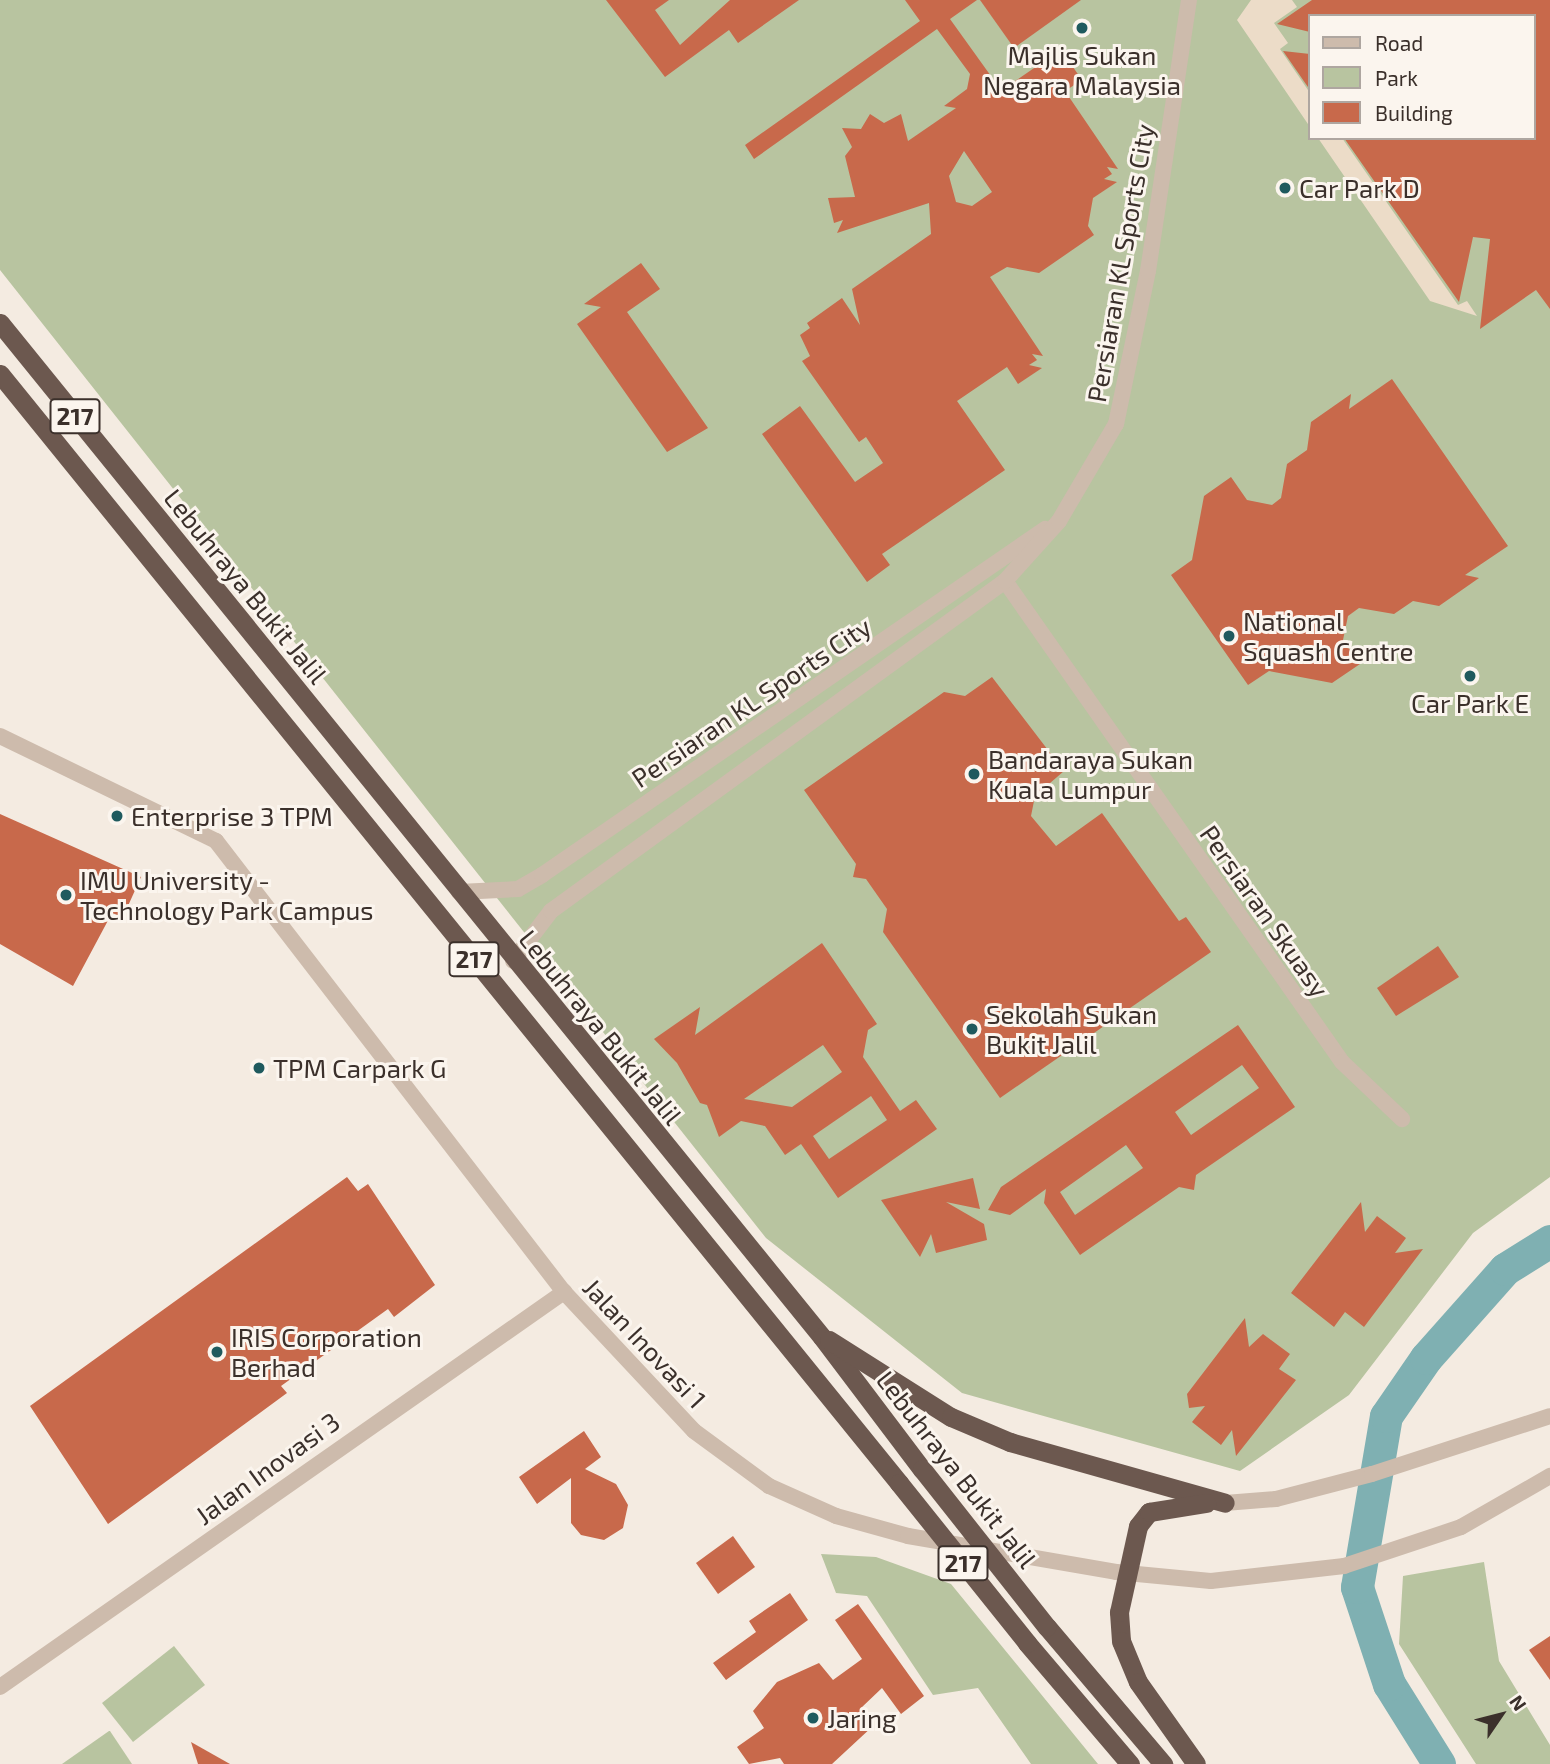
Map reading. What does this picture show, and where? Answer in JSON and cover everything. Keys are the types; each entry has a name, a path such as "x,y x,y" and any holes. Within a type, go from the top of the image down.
{"highway":[{"name":"Lebuhraya Bukit Jalil","path":"0,323 513,961 822,1337 1047,1627 1163,1764"},
{"name":"Lebuhraya Bukit Jalil","path":"0,374 1027,1643 1130,1764"},
{"path":"822,1337 951,1418 1010,1441 1225,1503"},
{"path":"1196,1764 1138,1682 1121,1641 1119,1612 1138,1526 1149,1511 1171,1504 1225,1503"}],"street":[{"name":"Persiaran KL Sports City","path":"513,961 551,911 1005,582 1059,521 1116,424 1148,271 1189,0"},
{"name":"Persiaran KL Sports City","path":"459,892 517,889 541,875 1059,521"},
{"name":"Persiaran Skuasy","path":"1005,582 1342,1062 1402,1119"},
{"name":"Jalan Inovasi 1","path":"0,736 216,841 564,1292 694,1431 769,1486 836,1516 908,1536 1116,1572 1211,1581 1344,1566 1461,1527 1550,1476"},
{"name":"Jalan Inovasi 3","path":"0,1687 564,1292"},
{"path":"1225,1503 1276,1499 1438,1453 1550,1416"}],"green space":[{"name":"Bandaraya Sukan Kuala Lumpur","path":"0,0 1550,0 1550,1177 1473,1233 1349,1395 1240,1471 962,1393 766,1238 0,270"},
{"path":"821,1554 876,1557 951,1584 1098,1764 1031,1764 978,1688 933,1695 867,1596 836,1593"},
{"path":"1484,1562 1499,1661 1550,1745 1550,1764 1476,1764 1399,1644 1403,1576"},
{"path":"174,1646 205,1685 133,1742 102,1703"},
{"path":"109,1731 132,1764 62,1764"}],"shaded area":[{"path":"1251,0 1292,0 1297,7 1274,23 1288,43 1280,49 1308,90 1308,124 1237,20"},
{"path":"1319,140 1343,140 1458,305 1467,301 1477,316 1430,301"}],"building":[{"path":"606,0 669,0 655,10 680,45 730,0 799,0 738,43 729,30 665,77"},
{"path":"905,0 977,0 950,19 1006,97 1008,86 1053,55 1051,66 1066,57 1082,80 1065,91 1118,169 1107,167 1112,174 1104,179 1117,182 1093,198 1088,226 1094,235 1039,273 1007,267 990,277 1043,356 1032,354 1037,360 1029,365 1042,368 1018,384 1007,367 957,401 1005,470 882,554 890,565 867,582 762,434 800,406 855,482 883,463 866,437 859,442 802,361 810,356 800,335 810,328 807,323 842,298 860,325 852,289 931,234 929,203 837,233 843,220 834,223 828,198 855,197 845,156 852,147 842,128 861,129 870,114 884,123 901,114 908,141 956,108 944,106 967,89 970,74 937,29 754,159 745,145 920,21","holes":["964,151 992,192 972,206 956,202 949,176"]},
{"path":"980,0 1081,0 1014,48"},
{"path":"1312,0 1550,0 1550,309 1536,290 1480,329 1490,239 1473,237 1459,302 1345,140 1536,140 1536,14 1308,14 1308,32 1277,24"},
{"path":"1283,51 1308,54 1308,87"},
{"path":"641,263 660,289 627,312 708,428 667,452 577,324 601,307 584,304"},
{"path":"1392,379 1508,546 1465,575 1479,578 1439,606 1413,601 1394,614 1359,608 1348,616 1343,640 1360,664 1332,683 1269,671 1248,685 1171,575 1192,560 1204,496 1231,477 1247,500 1272,505 1281,498 1287,464 1307,450 1311,422 1351,394 1349,409"},
{"path":"992,677 1064,771 1035,796 1031,816 1056,846 1102,813 1179,921 1186,917 1211,952 1000,1098 883,932 887,909 866,879 853,877 856,864 804,790 944,692 965,696"},
{"name":"IMU University - Technology Park Campus","path":"0,814 141,877 123,917 112,913 73,986 0,944"},
{"path":"822,943 877,1024 868,1030 863,1057 900,1111 916,1100 937,1129 838,1198 801,1144 785,1155 765,1126 741,1121 719,1137 707,1105 700,1103 677,1063 654,1039 700,1007 695,1035","holes":["823,1045 842,1072 792,1107 744,1099","871,1096 887,1120 829,1159 813,1136"]},
{"path":"1438,946 1459,977 1396,1016 1377,988"},
{"path":"1238,1025 1295,1107 1196,1175 1194,1190 1179,1187 1080,1255 1044,1203 1046,1189 1010,1215 988,1210 1001,1187","holes":["1242,1065 1259,1088 1191,1135 1175,1112","1126,1145 1143,1168 1075,1215 1060,1192"]},
{"name":"IRIS Corporation Berhad","path":"347,1177 358,1191 368,1184 435,1285 394,1317 388,1309 281,1386 287,1393 108,1524 30,1406"},
{"path":"973,1178 980,1209 946,1202 984,1224 987,1240 936,1253 931,1234 920,1257 881,1200"},
{"path":"1361,1202 1365,1232 1377,1216 1406,1238 1395,1253 1423,1249 1364,1327 1345,1312 1334,1327 1291,1293"},
{"path":"1245,1318 1249,1347 1263,1334 1290,1354 1279,1369 1296,1380 1236,1456 1232,1430 1221,1445 1192,1422 1205,1406 1189,1408 1187,1394"},
{"path":"584,1431 601,1457 585,1469 616,1484 628,1505 623,1528 604,1540 581,1535 571,1523 571,1478 537,1504 519,1477"},
{"path":"733,1536 755,1567 718,1594 696,1563"},
{"path":"790,1593 808,1620 726,1680 713,1663 756,1632 749,1621"},
{"name":"Jaring","path":"858,1604 924,1696 901,1714 882,1688 861,1708 873,1726 832,1764 784,1764 780,1758 749,1764 737,1747 764,1728 753,1711 777,1682 819,1663 833,1680 862,1659 835,1620"},
{"path":"1550,1636 1550,1680 1529,1650"},
{"path":"191,1742 230,1764 198,1764"}],"waterway":[{"path":"1439,1764 1389,1684 1357,1587 1386,1416 1426,1358 1505,1269 1550,1241"}],"place":[{"name":"Majlis Sukan Negara Malaysia","path":"1082,28"},
{"name":"Car Park D","path":"1285,188"},
{"name":"National Squash Centre","path":"1229,636"},
{"name":"Car Park E","path":"1470,676"},
{"name":"Bandaraya Sukan Kuala Lumpur","path":"974,774"},
{"name":"Enterprise 3 TPM","path":"117,816"},
{"name":"IMU University - Technology Park Campus","path":"66,895"},
{"name":"Sekolah Sukan Bukit Jalil","path":"972,1029"},
{"name":"TPM Carpark G","path":"259,1068"},
{"name":"IRIS Corporation Berhad","path":"217,1352"},
{"name":"Jaring","path":"813,1718"}]}
